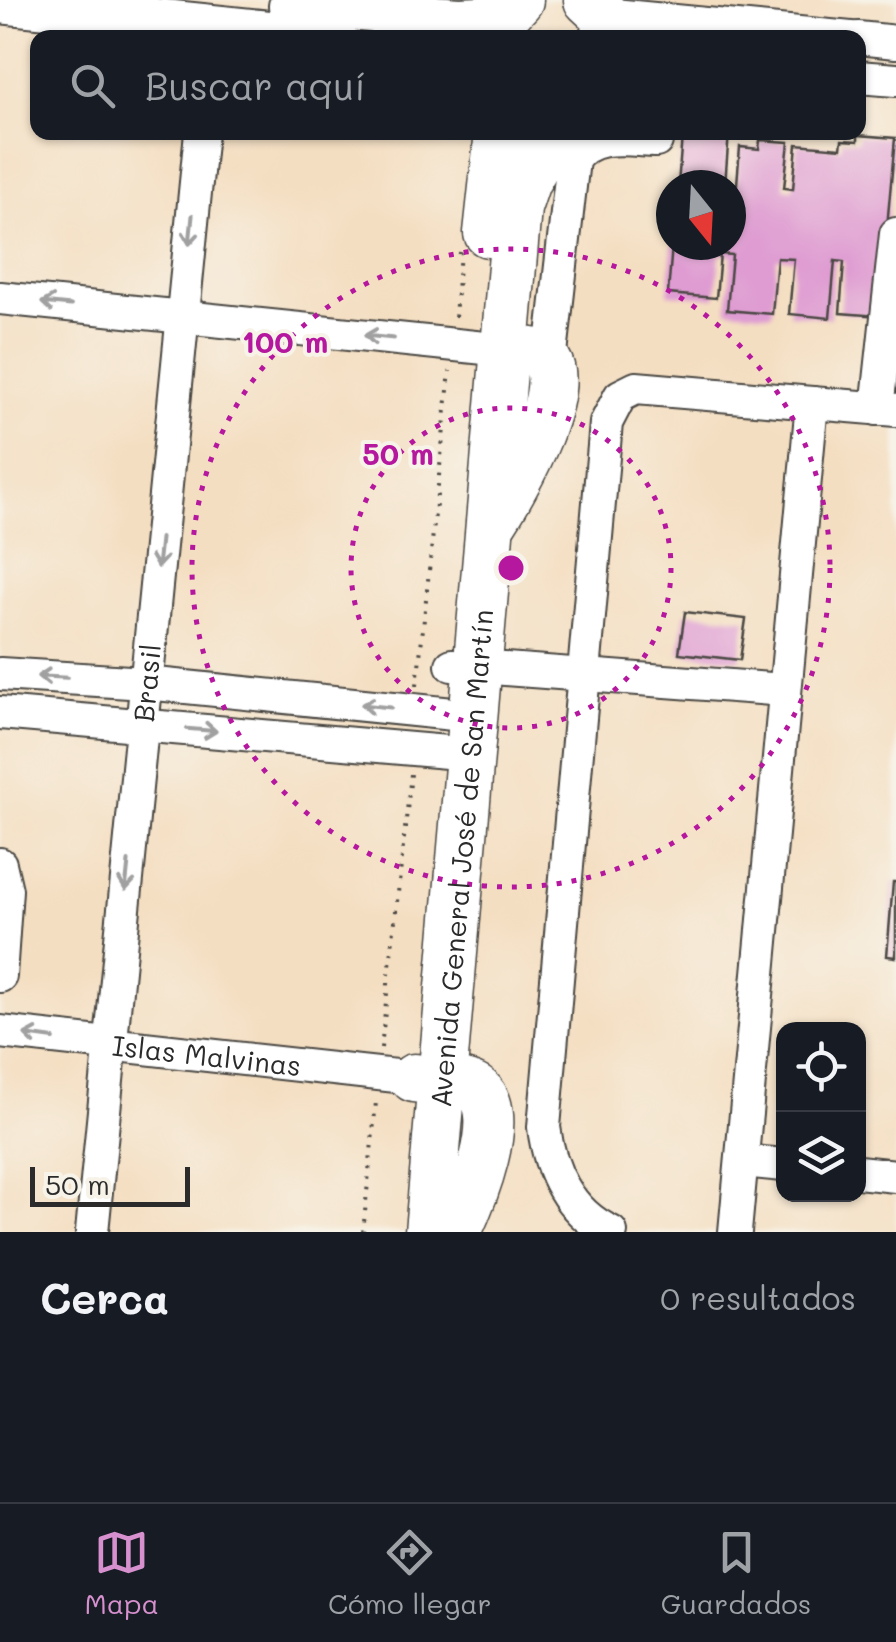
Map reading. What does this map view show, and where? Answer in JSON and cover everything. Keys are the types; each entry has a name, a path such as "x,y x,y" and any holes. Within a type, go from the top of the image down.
{"highway":[{"name":"Avenida General José de San Martín","path":"400,1232 428,1080 465,666 489,526 537,442 523,355 500,140"},
{"name":"Avenida General José de San Martín","path":"465,666 523,355 517,208 526,181 549,140"},
{"name":"Avenida General José de San Martín","path":"428,1080 429,1232"},
{"path":"428,1080 473,1086 488,1109 484,1163 458,1232"}],"main road":[{"path":"0,3 215,16 506,18"},
{"path":"215,16 293,30"}],"street":[{"path":"601,17 756,30"},
{"path":"866,39 896,42"},
{"path":"866,78 896,80"},
{"name":"Brasil","path":"92,1232 200,140"},
{"path":"0,298 523,355 572,160 596,142 656,141"},
{"path":"611,1232 582,1212 562,1186 548,1158 544,1126 606,423 620,396 636,388 886,409 896,234"},
{"path":"735,1232 812,403"},
{"path":"465,666 785,690"},
{"path":"0,674 146,682 459,734"},
{"path":"0,713 142,724 459,734"},
{"path":"0,864 6,890 0,976"},
{"name":"Islas Malvinas","path":"0,1032 428,1080"},
{"path":"742,1161 776,1164"},
{"path":"866,1173 896,1176"}],"building":[{"path":"866,136 895,138 879,316 840,313 844,262 835,261 830,318 789,314 794,259 777,258 772,314 727,310 732,260 746,260 746,170 738,170 740,147 759,149 760,140 789,142 784,188 793,189 797,144 841,148 842,140 866,140"},
{"path":"682,140 728,140 726,170 679,170"},
{"path":"671,260 719,260 716,298 668,294"},
{"path":"685,612 746,619 740,660 679,653"},
{"path":"896,882 896,957 887,956"}]}
